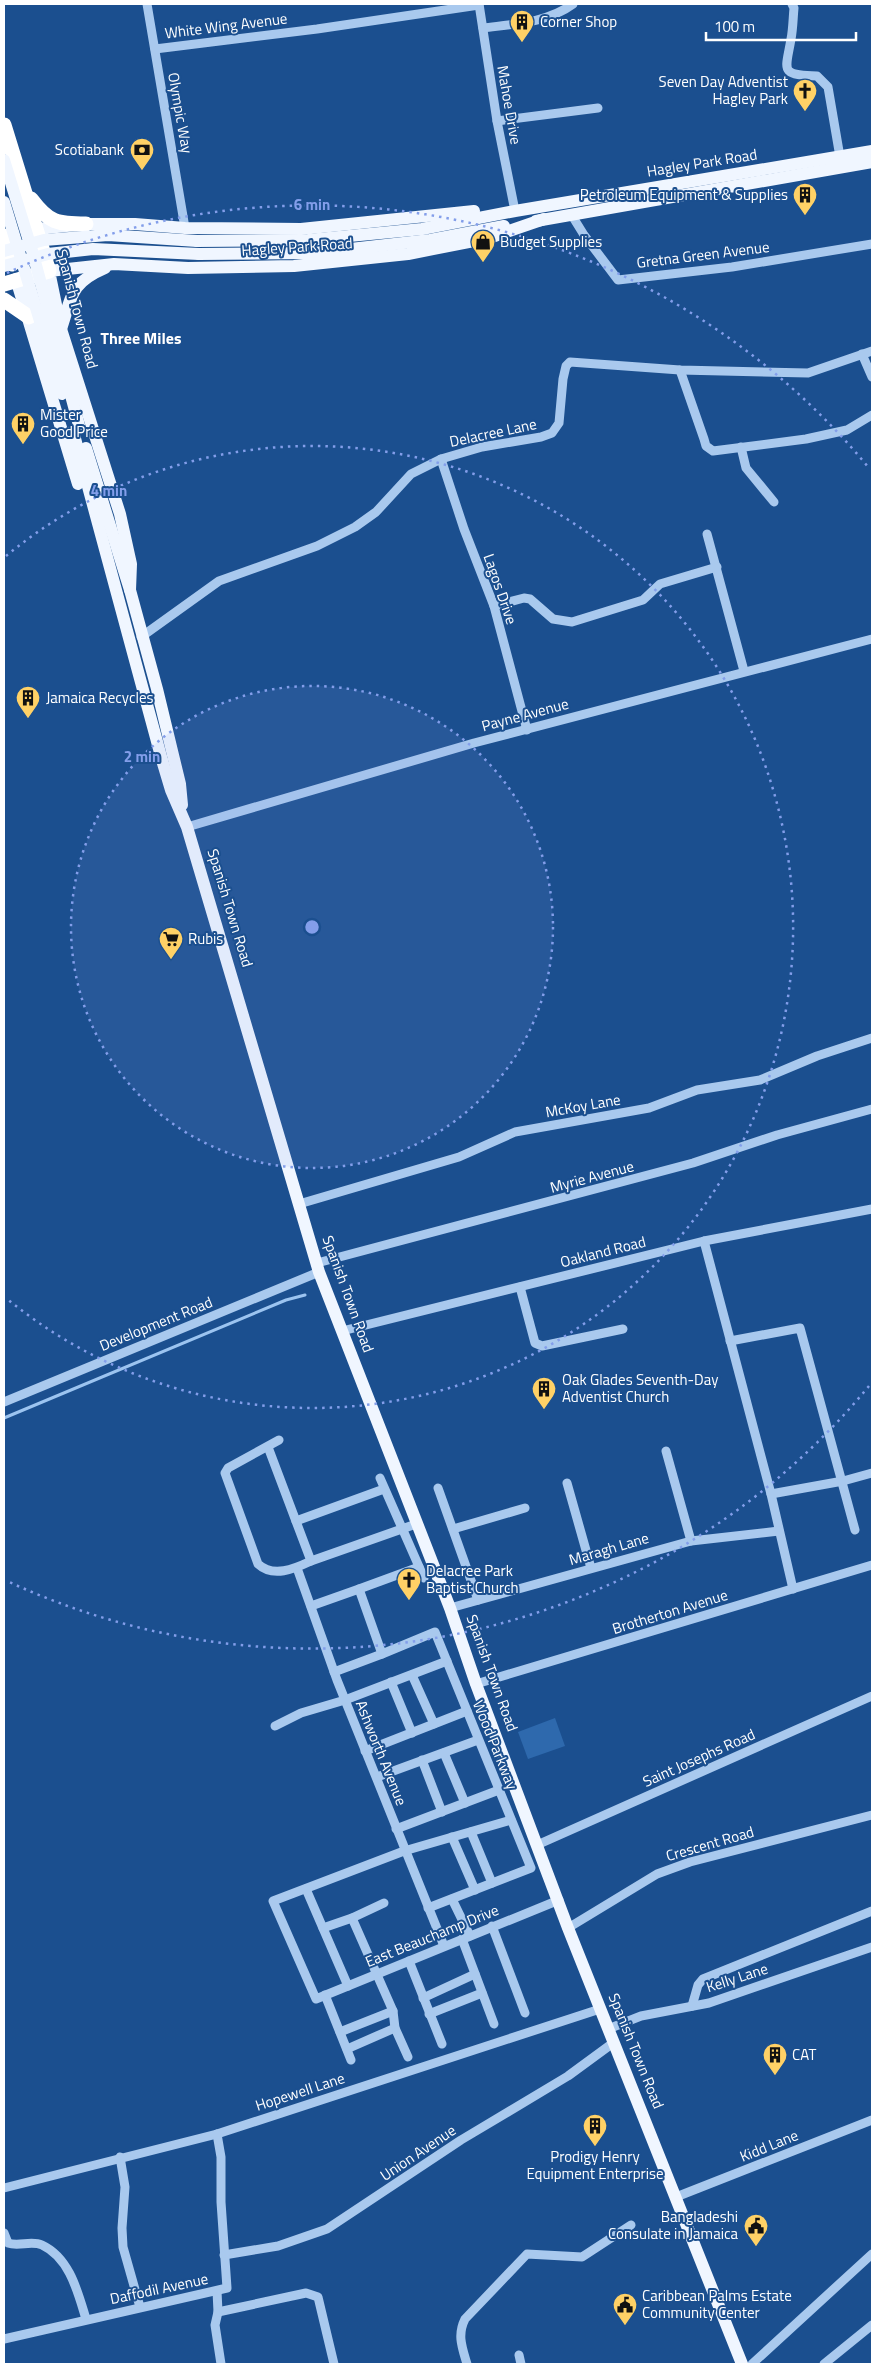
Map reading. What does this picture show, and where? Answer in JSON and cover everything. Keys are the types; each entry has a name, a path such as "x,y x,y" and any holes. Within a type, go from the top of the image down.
{"highway":[{"name":"Spanish Town Road","path":"4,125 40,234 49,271"},
{"path":"19,173 30,197 43,215 58,222 86,224"},
{"path":"4,237 40,234"},
{"name":"Spanish Town Road","path":"4,237 10,281"},
{"path":"10,281 49,271"},
{"path":"4,300 29,317"}],"main road":[{"name":"Hagley Park Road","path":"4,266 48,254 93,249 198,247 308,240 422,229 511,211 872,151"},
{"name":"Spanish Town Road","path":"4,160 33,254 110,571 171,790 183,812"},
{"name":"Hagley Park Road","path":"40,234 108,235 198,247 315,253 430,240 872,162"},
{"name":"Spanish Town Road","path":"4,202 76,430 130,590 180,784 183,812 187,827 318,1268 450,1608 476,1684 568,1928 742,2364"},
{"name":"Hagley Park Road","path":"40,234 86,224 135,224 184,228 300,229 474,211 511,211"},
{"name":"Hagley Park Road","path":"49,271 114,264 218,268 294,266 408,254 489,238 544,219"},
{"path":"61,329 73,292 78,284 90,275 114,264 158,257 172,249 184,228"},
{"path":"4,250 40,234"},
{"name":"Spanish Town Road","path":"49,271 61,329 120,514 131,564 130,590"},
{"name":"Spanish Town Road","path":"10,281 29,317 78,484 110,571"}],"street":[{"name":"Olympic Way","path":"147,4 184,228"},
{"name":"White Wing Avenue","path":"155,49 317,29 479,4"},
{"name":"Mahoe Drive","path":"479,4 511,211"},
{"path":"792,4 794,8 791,39 785,62 788,71 796,75 817,76 828,87 840,157"},
{"path":"483,28 532,22 571,6"},
{"path":"497,120 598,108"},
{"name":"Gretna Green Avenue","path":"571,214 584,235 618,280 732,267 872,244"},
{"name":"Delacree Lane","path":"141,636 220,581 317,546 355,527 376,512 411,474 442,459 482,447 542,437 552,433 559,423 565,370 570,362 680,370 808,373 872,351"},
{"path":"862,354 872,377"},
{"path":"680,370 706,446 713,451 806,438 847,430 872,415"},
{"path":"741,447 746,468 774,502"},
{"name":"Lagos Drive","path":"442,459 464,529 494,606 527,730"},
{"path":"707,534 744,671"},
{"path":"494,606 524,598 530,599 553,619 572,622 643,600 660,584 717,567"},
{"name":"Payne Avenue","path":"187,827 527,730 872,638"},
{"name":"McKoy Lane","path":"299,1204 458,1157 515,1132 649,1108 697,1090 760,1080 817,1056 872,1038"},
{"name":"Myrie Avenue","path":"318,1268 684,1166 777,1135 872,1108"},
{"name":"Oakland Road","path":"342,1330 704,1241 872,1208"},
{"path":"704,1241 771,1494 792,1589"},
{"name":"Development Road","path":"4,1402 318,1268"},
{"path":"520,1287 535,1344 542,1346 623,1329"},
{"path":"730,1341 800,1328 855,1530"},
{"path":"279,1440 228,1468 225,1473 258,1564 270,1573 297,1568 311,1561 416,1524"},
{"path":"268,1447 311,1561"},
{"path":"666,1452 691,1540"},
{"path":"771,1494 843,1481 872,1473"},
{"path":"380,1478 424,1578"},
{"path":"566,1483 591,1568"},
{"path":"438,1488 478,1600"},
{"path":"296,1521 384,1489"},
{"path":"453,1529 525,1508"},
{"name":"Maragh Lane","path":"450,1608 691,1540 779,1531"},
{"name":"Brotherton Avenue","path":"476,1684 872,1566"},
{"path":"311,1606 419,1567"},
{"name":"Ashworth Avenue","path":"297,1568 334,1672 377,1777 404,1851 444,1946"},
{"path":"334,1672 382,1654 359,1589"},
{"name":"Wood Parkway","path":"382,1654 435,1632 531,1868 492,1883"},
{"path":"275,1726 301,1713 345,1700 447,1662"},
{"path":"412,1674 434,1724"},
{"path":"391,1682 412,1733"},
{"name":"Saint Josephs Road","path":"537,1845 872,1696"},
{"path":"365,1751 467,1711"},
{"path":"377,1777 478,1740"},
{"path":"444,1752 465,1803"},
{"path":"422,1760 442,1812"},
{"path":"396,1829 499,1790"},
{"name":"Crescent Road","path":"568,1928 657,1874 673,1868 872,1815"},
{"path":"351,2060 340,2032 272,1901 404,1851 511,1820"},
{"path":"428,1908 492,1883 471,1832"},
{"path":"452,1836 475,1890"},
{"path":"306,1889 348,1986"},
{"path":"452,1899 466,1938 475,1974 494,2024"},
{"name":"East Beauchamp Drive","path":"321,1997 559,1900"},
{"path":"323,1928 352,1918 384,1903"},
{"path":"692,2006 698,1985 703,1979 872,1911"},
{"path":"352,1918 378,1974 393,2012 395,2028 408,2057"},
{"path":"492,1926 525,2013"},
{"name":"Kelly Lane","path":"608,2029 641,2016 709,2002 872,1947"},
{"path":"409,1961 442,2044"},
{"path":"423,1998 475,1974"},
{"path":"429,2014 482,1992"},
{"name":"Hopewell Lane","path":"4,2188 120,2157 217,2134 600,2009"},
{"path":"340,2032 393,2012"},
{"path":"347,2049 395,2028"},
{"name":"Union Avenue","path":"224,2255 278,2246 327,2230 461,2140 568,2076 613,2043"},
{"name":"Kidd Lane","path":"676,2197 872,2120"},
{"name":"Daffodil Avenue","path":"4,2338 227,2288 221,2202 221,2149 217,2134"},
{"path":"120,2157 125,2187 122,2228 123,2247 140,2307"},
{"path":"466,2364 460,2341 460,2330 465,2319 527,2254 582,2257 631,2225"},
{"path":"4,2233 8,2242 13,2245 32,2243 42,2245 62,2262 72,2277 86,2319"},
{"path":"752,2364 872,2254"},
{"path":"217,2291 218,2312 215,2324 221,2364"},
{"path":"218,2312 306,2293 315,2294 318,2297 334,2364"},
{"path":"824,2364 872,2325"}],"shaded area":[{"path":"555,1718 565,1746 528,1759 518,1732"}],"waterway":[{"path":"4,1418 286,1300 305,1295"}],"place":[{"name":"Corner Shop","path":"522,43"},
{"name":"Seven Day Adventist Hagley Park","path":"805,112"},
{"name":"Scotiabank","path":"142,171"},
{"name":"Petroleum Equipment & Supplies","path":"805,216"},
{"name":"Budget Supplies","path":"483,263"},
{"name":"Mister Good Price","path":"23,445"},
{"name":"Jamaica Recycles","path":"28,719"},
{"name":"Rubis","path":"171,960"},
{"name":"Oak Glades Seventh-Day Adventist Church","path":"544,1410"},
{"name":"Delacree Park Baptist Church","path":"409,1601"},
{"name":"CAT","path":"775,2076"},
{"name":"Prodigy Henry Equipment Enterprise","path":"595,2147"},
{"name":"Bangladeshi Consulate in Jamaica","path":"756,2247"},
{"name":"Caribbean Palms Estate Community Center","path":"625,2326"}],"district":[{"name":"Three Miles","path":"141,338"}]}
